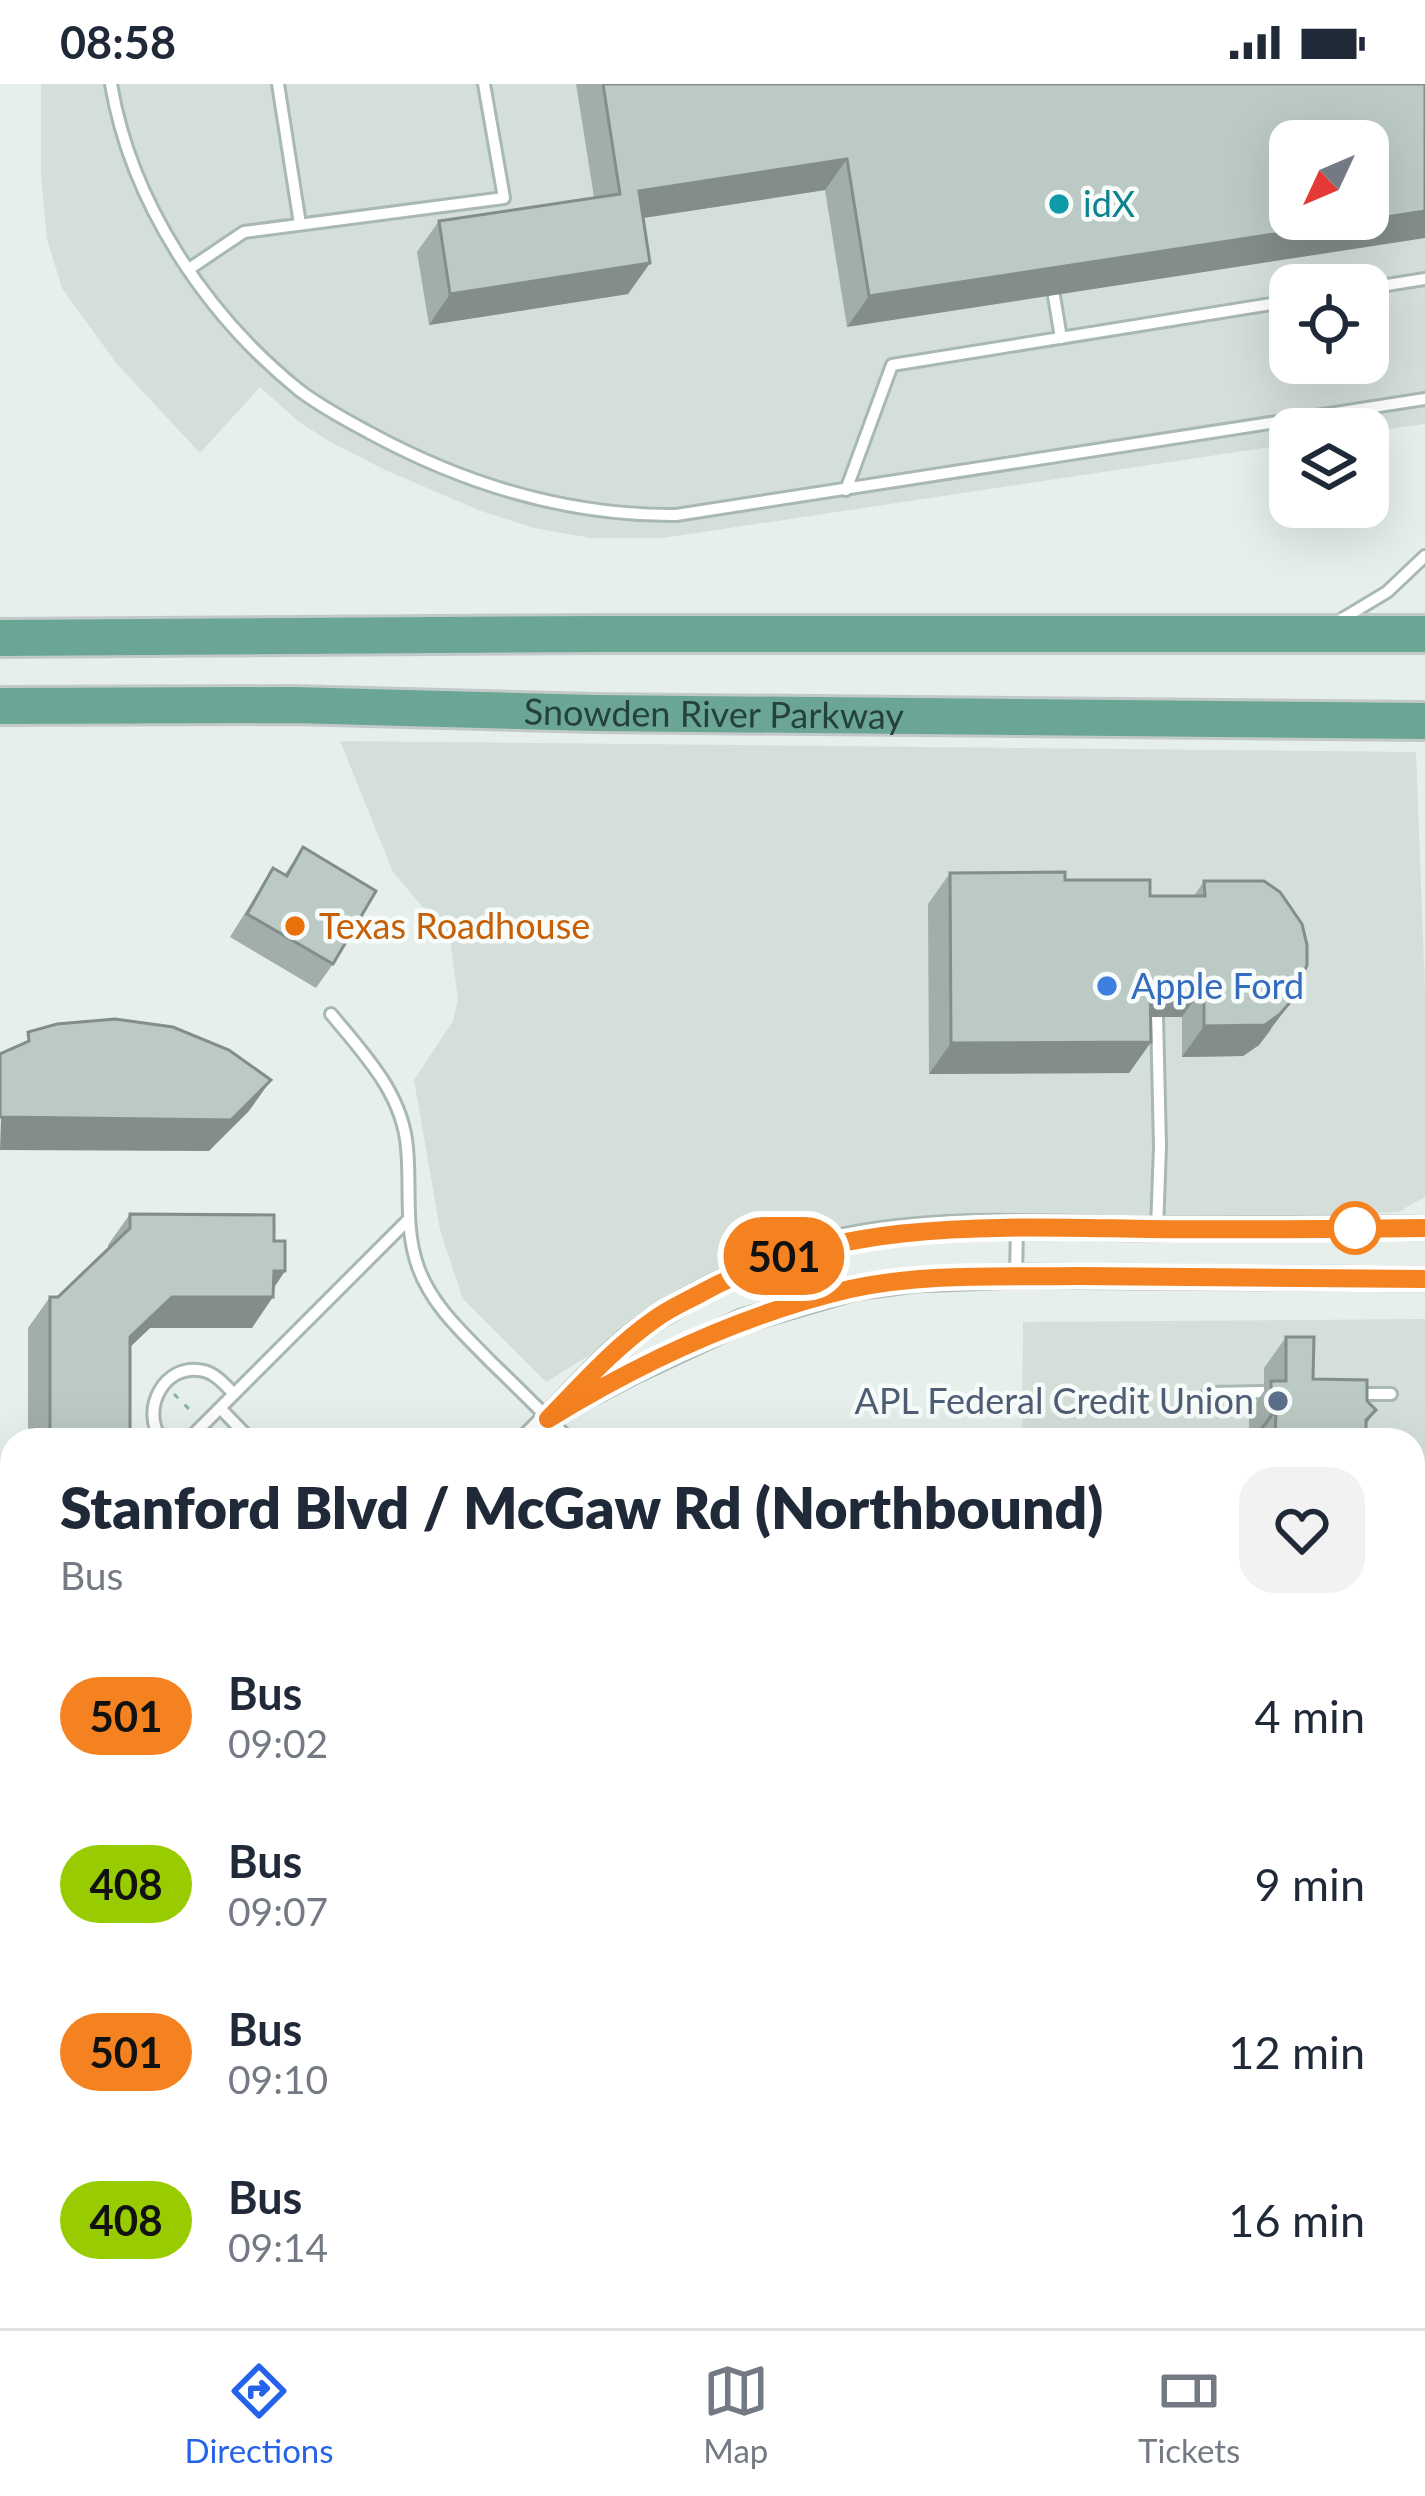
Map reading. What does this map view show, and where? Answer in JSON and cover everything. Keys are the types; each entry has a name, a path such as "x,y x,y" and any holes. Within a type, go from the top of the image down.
{"main road":[{"path":"2,638 1425,634"},
{"name":"Snowden River Parkway","path":"0,706 292,705 594,713 1425,721"}],"street":[{"path":"539,1428 656,1318 728,1279 784,1256 844,1240 910,1231 1017,1227 1425,1228"},
{"path":"548,1419 633,1372 742,1321 855,1288 1016,1276 1425,1279"}],"lane":[{"path":"111,84 145,194 189,269 234,328 302,392 340,417 398,448 512,494 572,508 653,515 742,507 1425,398"},
{"path":"278,84 300,224"},
{"path":"189,269 244,232 504,198 484,84"},
{"path":"1389,285 1425,279"},
{"path":"1054,296 1060,338"},
{"path":"846,490 892,365 1269,304"},
{"path":"1313,634 1387,592 1425,556"},
{"path":"331,1014 396,1102 407,1146 409,1219 418,1268 439,1306 557,1428"},
{"path":"1156,1016 1157,1229"},
{"path":"201,1428 409,1219"},
{"path":"1016,1276 1017,1227"},
{"path":"154,1428 158,1393 178,1374 207,1371 234,1394"},
{"path":"1208,1393 1264,1392"},
{"path":"1337,1393 1390,1394"},
{"path":"220,1408 239,1428"}],"path":[{"path":"174,1394 194,1414"}],"shaded area":[{"path":"41,84 1425,84 1425,424 1389,429 1389,408 1269,408 1269,447 663,538 591,538 534,528 481,511 385,470 299,422 260,387 200,453 116,363 62,288 47,239"},
{"path":"340,741 1416,752 1425,990 1425,1197 1398,1212 1224,1219 941,1217 744,1260 546,1382 463,1299 440,1230 414,1080 453,1021 458,999 450,939 393,872"},
{"path":"1425,1319 1425,1428 1022,1428 1023,1322"}],"building":[{"name":"idX","path":"603,84 1425,84 1425,211 1389,217 1389,120 1269,120 1269,235 869,296 847,159 639,191 650,263 450,294 439,221 620,194"},
{"name":"Texas Roadhouse","path":"303,847 376,891 333,964 247,914 273,868 287,876"},
{"name":"Apple Ford","path":"1065,872 1065,880 1150,880 1150,896 1205,896 1204,881 1264,881 1280,892 1302,924 1307,965 1293,999 1265,1025 1204,1026 1204,986 1150,986 1151,1042 951,1043 950,873"},
{"path":"115,1019 173,1027 229,1050 271,1080 231,1120 0,1117 0,1054 29,1041 28,1032 57,1024"},
{"path":"130,1214 274,1215 274,1241 285,1241 285,1271 274,1271 273,1297 172,1297 130,1337 130,1428 50,1428 50,1297 58,1297 130,1228"},
{"path":"1286,1337 1314,1337 1313,1379 1367,1380 1367,1401 1376,1410 1366,1420 1366,1428 1275,1428 1271,1381 1286,1381"}],"bus line":[{"name":"501","path":"1425,1228 1017,1227 910,1231 844,1240 784,1256 728,1279 656,1318 548,1419 592,1392 742,1321 855,1288 1016,1276 1425,1279"}],"place":[{"name":"idX","path":"1059,204"},
{"name":"Texas Roadhouse","path":"295,926"},
{"name":"Apple Ford","path":"1107,986"},
{"name":"APL Federal Credit Union","path":"1278,1401"}]}
